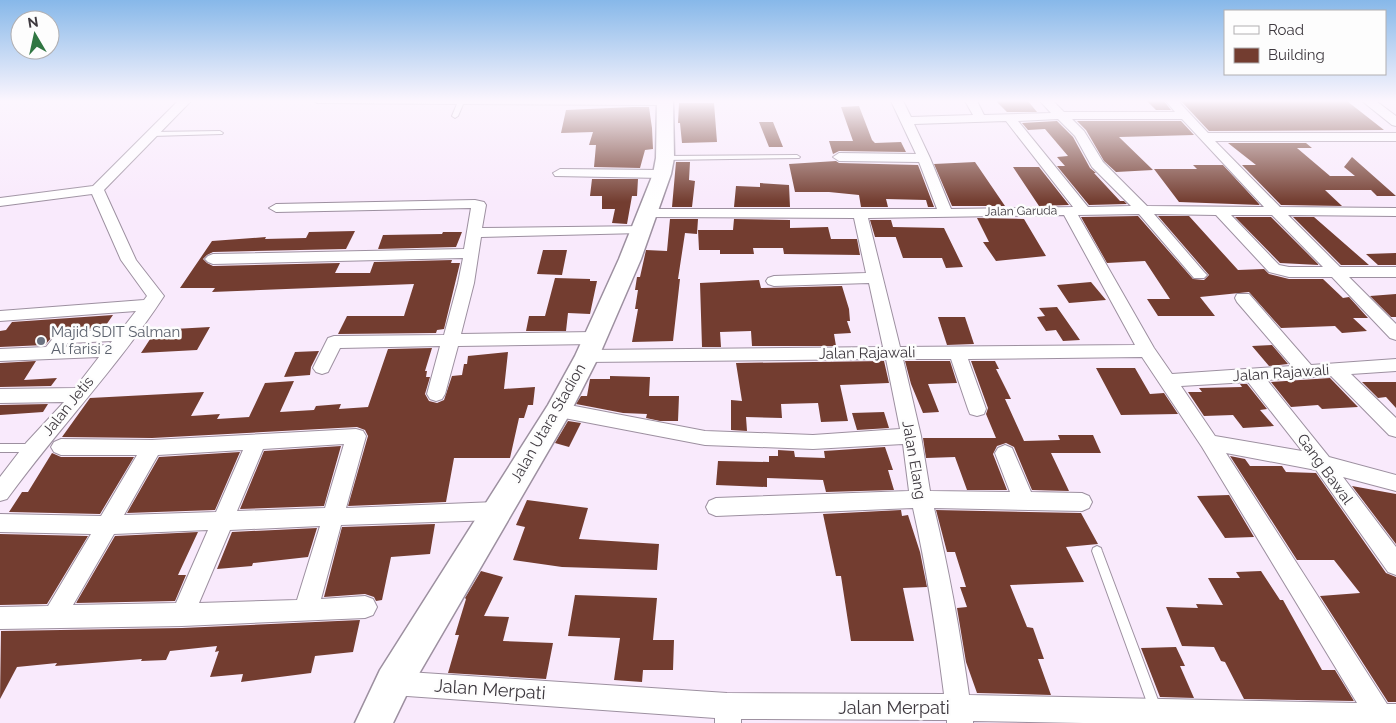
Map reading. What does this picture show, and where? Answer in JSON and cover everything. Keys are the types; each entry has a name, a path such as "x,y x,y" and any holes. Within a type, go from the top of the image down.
{"street":[{"path":"0,202 97,189 151,135"},
{"name":"Jalan Utara Stadion","path":"374,723 393,683 559,410 630,259 663,166 664,135"},
{"path":"914,135 945,212"},
{"path":"1022,135 1076,210 1147,351 1209,442 1375,718"},
{"path":"1081,135 1090,148 1097,164 1143,210 1199,275"},
{"path":"1204,135 1396,334"},
{"path":"1206,137 1396,137"},
{"path":"839,158 924,158"},
{"path":"560,173 663,166"},
{"path":"0,316 153,300 115,234 97,189"},
{"path":"276,208 479,205 466,283 452,341 436,394"},
{"path":"1219,210 1274,269 1289,272 1396,272"},
{"name":"Jalan Garuda","path":"474,233 644,221 945,212 1219,210 1396,212"},
{"name":"Jalan Elang","path":"860,214 893,353 911,436 921,499 943,596 959,715"},
{"path":"213,259 470,253"},
{"path":"774,280 875,278"},
{"path":"1243,298 1306,371"},
{"name":"Jalan Jetis","path":"0,493 33,448 71,406 153,300"},
{"path":"51,353 64,338 126,334"},
{"name":"Jalan Rajawali","path":"322,368 334,342 452,341 590,347 893,353 1147,351"},
{"path":"0,355 113,351"},
{"path":"957,352 978,409"},
{"name":"Jalan Rajawali","path":"1166,381 1396,365"},
{"path":"1335,369 1396,430"},
{"name":"Gang Bawal","path":"1253,375 1322,463 1396,565"},
{"path":"0,396 78,395"},
{"path":"559,410 705,438 813,442 911,436"},
{"path":"61,448 152,448 257,442 293,442 356,436 347,460 334,517 306,611"},
{"path":"182,614 257,442"},
{"path":"1209,442 1322,463 1396,483"},
{"path":"54,617 152,448"},
{"path":"1005,453 1024,502"},
{"path":"716,507 921,499 1082,502"},
{"path":"0,523 108,524 496,511"},
{"path":"0,618 306,611 366,607"},
{"name":"Jalan Merpati","path":"393,683 728,714 959,715 1156,711 1236,718 1375,718"}],"lane":[{"path":"663,166 797,157"},
{"path":"0,448 33,448"},
{"path":"1097,551 1156,711"}],"building":[{"path":"592,135 652,135 653,149 645,150 640,168 594,167 596,145 589,145"},
{"path":"681,135 716,135 717,142 682,143"},
{"path":"764,135 778,135 783,147 769,147"},
{"path":"851,135 870,135 875,143 901,142 906,152 839,151 833,154 829,141 853,141"},
{"path":"1050,135 1071,135 1090,168 1096,173 1094,173 1120,201 1124,201 1127,204 1089,205 1057,166 1065,166 1057,157 1068,156"},
{"path":"1089,135 1194,135 1119,137 1153,170 1116,172 1104,161"},
{"path":"1228,143 1306,143 1312,148 1297,148 1330,176 1355,176 1344,167 1352,157 1396,196 1377,196 1371,190 1325,190 1342,206 1281,205 1242,165 1256,165"},
{"path":"836,161 839,163 918,165 934,207 928,207 926,200 886,199 888,207 861,207 859,195 829,192 795,192 789,164"},
{"path":"676,162 690,162 689,180 695,181 692,207 672,207"},
{"path":"975,162 1005,206 952,206 934,164"},
{"path":"1193,165 1223,165 1260,205 1179,202 1154,169 1197,169"},
{"path":"1013,167 1039,167 1069,205 1039,206"},
{"path":"592,179 638,179 637,196 632,196 627,224 612,223 615,209 602,209 602,196 590,196"},
{"path":"760,183 789,185 790,207 734,207 736,186 760,187"},
{"path":"1138,216 1193,279 1204,280 1209,275 1158,216 1189,216 1238,270 1264,269 1269,274 1289,279 1323,279 1343,298 1349,297 1368,318 1353,318 1367,331 1342,333 1335,326 1281,328 1249,292 1200,297 1215,316 1158,316 1147,299 1170,299 1145,261 1107,263 1081,217"},
{"path":"1235,217 1271,217 1319,265 1280,263"},
{"path":"1293,217 1314,217 1369,265 1341,265"},
{"path":"977,218 1024,219 1046,256 996,261 983,242 989,242"},
{"path":"670,219 698,219 697,234 685,233 678,279 680,279 673,341 632,342 638,309 635,309 638,290 635,290 637,277 640,277 646,250 667,251"},
{"path":"734,219 790,220 790,228 828,227 831,239 857,239 860,255 784,254 783,248 753,248 754,254 720,254 720,250 699,250 698,230 733,230"},
{"path":"870,220 891,220 893,227 944,228 963,267 946,268 942,258 903,258 896,237 875,237"},
{"path":"355,231 346,249 213,252 203,259 213,266 340,263 335,273 370,273 374,262 452,260 451,263 460,263 444,329 437,330 436,333 338,334 347,316 404,316 414,284 212,292 215,288 180,288 212,241 266,237 265,239 306,238 309,232"},
{"path":"443,232 462,232 456,247 378,249 383,235 442,234"},
{"path":"543,250 567,250 562,275 537,274"},
{"path":"1396,253 1396,265 1378,265 1366,254"},
{"path":"555,278 597,281 590,314 568,313 566,331 526,331 529,316 545,316"},
{"path":"759,280 761,288 842,286 849,309 850,321 847,321 851,333 834,334 836,346 752,346 751,331 720,332 721,347 702,347 700,283"},
{"path":"1091,282 1106,300 1069,303 1057,285"},
{"path":"1396,294 1396,317 1391,317 1370,296"},
{"path":"1057,307 1080,340 1063,341 1056,330 1046,331 1037,317 1045,316 1039,308"},
{"path":"113,315 104,328 63,330 53,336 45,345 0,347 0,331 6,330 12,322"},
{"path":"938,317 965,317 974,344 947,345"},
{"path":"210,327 197,350 141,353 156,330"},
{"path":"1272,345 1288,364 1269,366 1252,346"},
{"path":"432,348 425,371 427,371 426,377 430,377 425,394 429,401 437,403 444,400 452,376 462,375 468,356 508,352 504,389 535,387 533,405 528,405 524,418 519,418 510,458 454,458 446,502 348,506 368,436 365,430 357,427 152,438 62,437 90,398 204,392 191,416 220,414 217,419 249,417 265,383 294,381 280,412 314,410 316,406 341,404 339,409 368,407 388,349"},
{"path":"319,351 311,367 310,375 284,377 295,352"},
{"path":"36,361 24,380 57,378 51,386 0,387 0,363"},
{"path":"884,361 889,383 840,385 848,421 821,422 818,403 781,404 782,418 746,417 747,431 731,430 731,400 742,401 736,363"},
{"path":"905,361 950,361 957,383 928,384 939,412 923,413 911,384"},
{"path":"971,361 995,361 999,369 996,369 1011,399 1005,399 1024,441 1060,440 1058,435 1093,435 1101,453 1051,453 1069,491 1032,490 1014,447 1006,443 997,446 993,454 1007,490 967,490 955,457 926,458 923,438 996,438 986,414 988,408"},
{"path":"1096,368 1135,368 1150,394 1164,393 1178,414 1121,415"},
{"path":"610,376 650,377 649,396 679,396 678,421 660,421 646,418 647,414 623,413 576,404 581,396 587,396 590,379 610,379"},
{"path":"1330,378 1358,407 1322,409 1318,405 1291,407 1271,382"},
{"path":"1362,382 1396,382 1396,408 1386,397 1378,398"},
{"path":"1240,384 1247,384 1267,409 1260,410 1274,426 1243,428 1233,415 1204,416 1188,392 1202,392 1199,388 1242,387"},
{"path":"48,404 43,412 0,415 0,405"},
{"path":"884,412 889,428 857,430 852,413"},
{"path":"568,421 581,423 569,447 555,443"},
{"path":"341,446 324,506 240,509 264,451"},
{"path":"885,447 893,470 888,470 894,490 826,492 823,480 767,478 767,487 716,485 718,461 769,462 769,456 778,456 778,450 794,451 795,457 825,458 824,451"},
{"path":"240,452 215,510 127,513 159,457"},
{"path":"52,453 61,457 134,457 100,514 9,512 22,492 28,492"},
{"path":"1230,456 1245,459 1250,466 1282,466 1286,472 1316,473 1386,573 1396,577 1396,702 1388,702 1320,596 1360,593 1334,560 1297,560"},
{"path":"1352,486 1396,494 1396,544"},
{"path":"1229,495 1254,537 1225,538 1197,496"},
{"path":"527,500 588,508 579,539 659,544 657,570 562,567 513,560 525,527 516,525"},
{"path":"901,510 902,516 908,515 920,552 927,587 903,588 914,641 851,641 841,576 836,576 823,514"},
{"path":"936,510 1081,513 1098,544 1066,547 1084,582 1010,585 1027,627 1033,628 1044,659 1038,659 1051,695 977,693 966,662 957,608 967,607 960,587 966,587 955,552 947,552"},
{"path":"435,524 430,554 391,557 382,600 376,601 374,597 365,594 324,597 342,527"},
{"path":"317,528 308,557 253,563 252,566 217,569 232,532"},
{"path":"198,532 178,575 186,575 175,601 76,603 115,536"},
{"path":"0,534 88,536 47,604 0,605"},
{"path":"481,571 503,577 484,616 509,617 503,641 553,643 546,679 448,673 459,635 455,635 465,598"},
{"path":"1261,571 1280,600 1283,600 1322,670 1335,670 1354,701 1244,699 1225,662 1221,661 1214,647 1182,646 1166,607 1198,608 1196,604 1223,605 1208,578 1240,578 1236,572"},
{"path":"575,595 657,598 653,640 674,640 673,670 643,670 642,682 614,680 620,638 568,636"},
{"path":"360,620 353,652 315,656 311,673 241,682 243,674 210,677 219,651 215,652 217,646 170,651 166,660 141,661 142,659 17,667 0,699 1,631 182,628"},
{"path":"1176,647 1185,666 1180,666 1194,698 1160,697 1141,648"}],"place":[{"name":"Majid SDIT Salman Al farisi 2","path":"41,341"}]}
